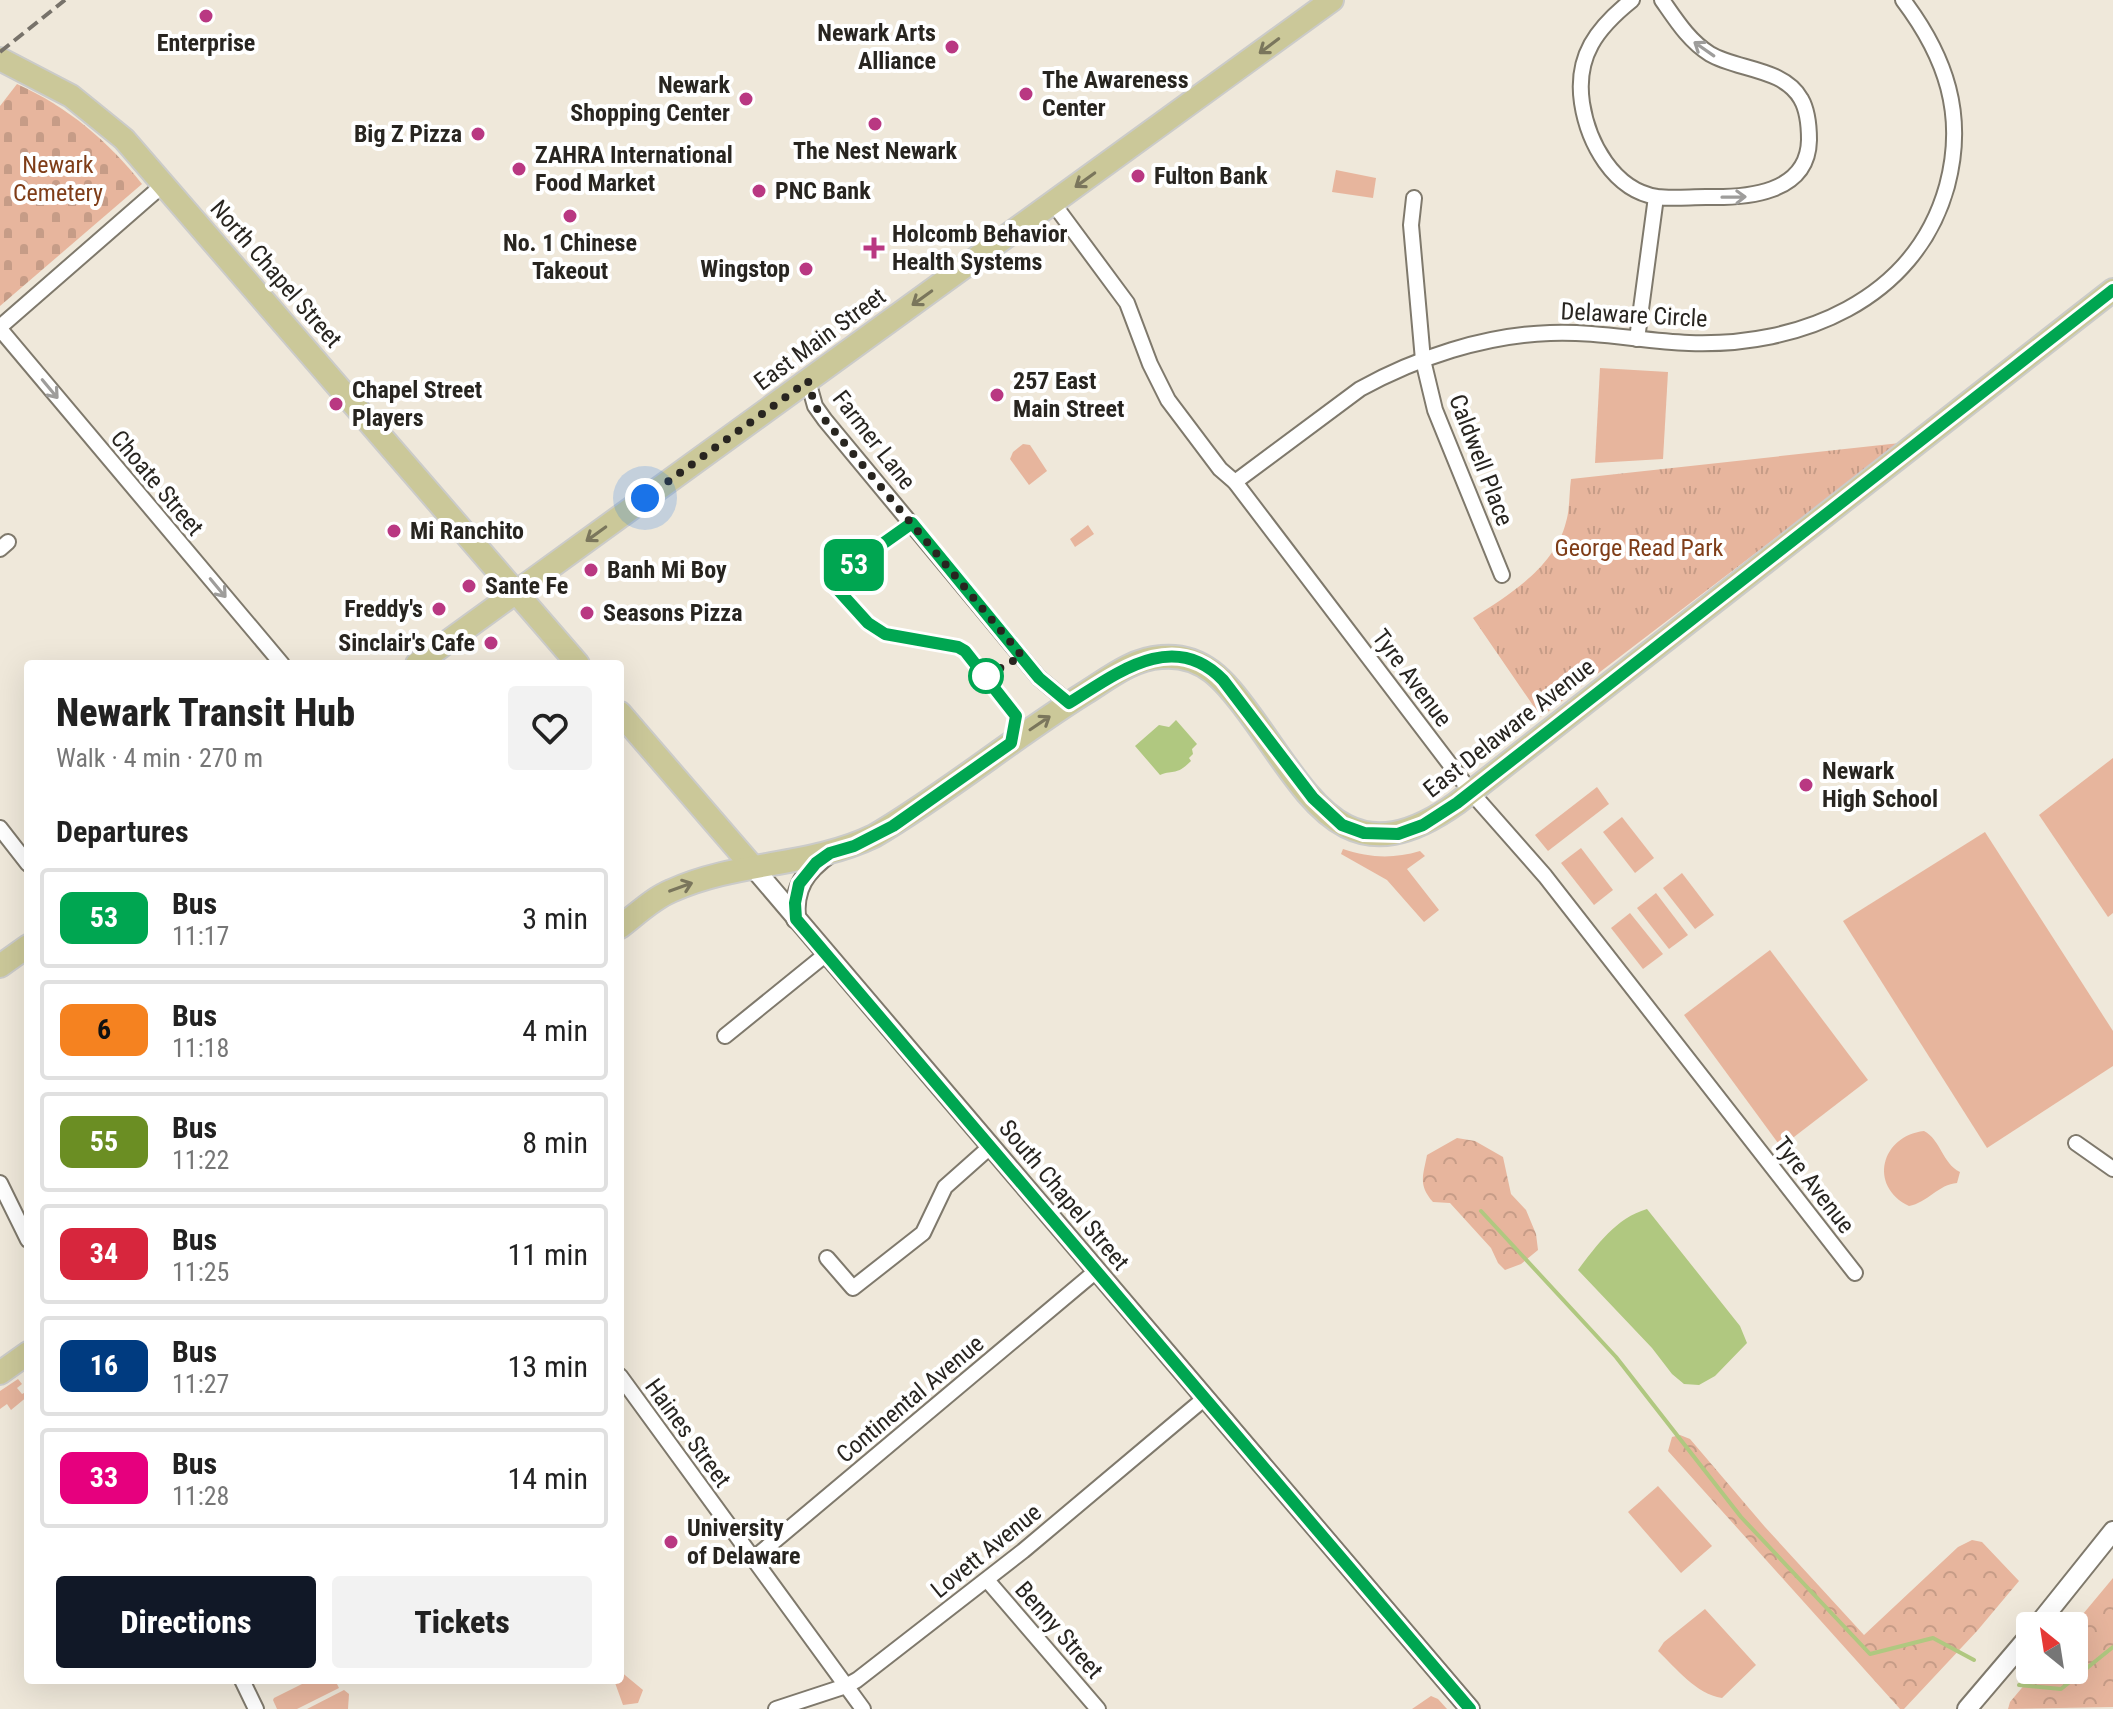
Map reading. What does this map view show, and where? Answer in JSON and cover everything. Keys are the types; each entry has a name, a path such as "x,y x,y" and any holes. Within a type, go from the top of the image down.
{"main road":[{"name":"East Main Street","path":"422,660 1332,0"},
{"name":"North Chapel Street","path":"0,59 53,85 90,110 124,139 516,592"},
{"name":"East Delaware Avenue","path":"624,924 668,892 752,866 854,846 893,826 1069,703 1132,664 1160,657 1178,657 1201,664 1220,676 1313,798 1336,822 1349,829 1376,835 1406,832 1434,819 1471,792 2113,290"},
{"path":"516,592 575,660"},
{"name":"South Chapel Street","path":"624,718 752,866"},
{"path":"0,966 24,949"},
{"path":"0,1373 24,1356"}],"street":[{"path":"1632,0 1608,19 1590,45 1584,63 1581,94 1587,128 1599,154 1636,189 1656,197 1743,198 1763,193 1795,175 1805,162 1809,144 1807,112 1800,96 1789,85 1771,75 1723,60 1703,49 1685,33 1662,0"},
{"name":"Delaware Circle","path":"1235,482 1360,389 1423,360 1487,342 1547,333 1692,343 1755,338 1805,328 1830,319 1884,286 1907,264 1921,243 1945,192 1954,145 1953,103 1941,64 1930,38 1903,0"},
{"path":"0,328 164,184"},
{"path":"1637,339 1656,197"},
{"name":"Caldwell Place","path":"1414,198 1411,225 1423,360 1435,410 1502,575"},
{"name":"Tyre Avenue","path":"1053,203 1127,303 1168,400 1220,469 1235,482 1471,792 1545,876 1855,1273"},
{"name":"Choate Street","path":"0,328 279,660"},
{"name":"Farmer Lane","path":"808,381 815,406 825,420 1039,678 1069,703"},
{"path":"0,828 24,859"},
{"path":"796,919 799,884 806,872 830,853"},
{"name":"South Chapel Street","path":"752,866 1470,1709"},
{"path":"725,1036 825,955"},
{"path":"2076,1143 2113,1169"},
{"path":"827,1258 853,1288 923,1233 945,1187 990,1147"},
{"path":"0,1183 24,1232"},
{"name":"Continental Avenue","path":"753,1559 1095,1272"},
{"name":"Haines Street","path":"624,1382 863,1709"},
{"name":"Lovett Avenue","path":"776,1709 846,1686 987,1580 1205,1398"},
{"path":"2048,1612 2113,1531"},
{"name":"Benny Street","path":"987,1580 1098,1709"},
{"path":"1967,1709 2016,1651"},
{"path":"244,1684 256,1709"}],"green space":[{"name":"Newark Cemetery","path":"17,84 53,103 86,126 142,184 0,306 0,106"},
{"path":"1336,170 1376,178 1373,198 1332,192"},
{"path":"1600,368 1668,372 1663,459 1595,463"},
{"name":"George Read Park","path":"1900,443 1541,717 1473,618 1529,578 1552,553 1566,522 1571,479"},
{"path":"1023,444 1030,445 1047,471 1029,485 1010,459"},
{"path":"1088,525 1094,534 1075,547 1070,539"},
{"path":"2113,758 2113,913 2108,917 2039,815"},
{"path":"1597,787 1609,804 1548,851 1535,835"},
{"path":"1622,817 1654,858 1635,873 1603,832"},
{"path":"1985,832 2113,1031 2113,1066 1987,1148 1843,921"},
{"path":"1581,848 1613,890 1594,905 1561,863"},
{"path":"1343,849 1382,856 1420,851 1425,856 1407,869 1439,910 1424,922 1387,880 1341,854"},
{"path":"1682,873 1714,915 1695,929 1663,888"},
{"path":"1656,893 1688,935 1669,949 1637,908"},
{"path":"1630,913 1663,954 1643,969 1611,928"},
{"path":"1770,950 1868,1080 1781,1147 1684,1015"},
{"path":"1924,1131 1960,1172 1957,1183 1909,1206 1888,1187 1884,1175 1885,1163 1898,1142"},
{"path":"1457,1138 1475,1141 1503,1157 1511,1194 1526,1210 1536,1234 1538,1250 1521,1264 1505,1270 1491,1248 1450,1203 1433,1202 1425,1190 1423,1180 1427,1155"},
{"path":"18,1379 22,1384 17,1388 24,1393 24,1399 11,1410 7,1404 0,1409 0,1391"},
{"path":"1680,1435 1690,1439 1864,1635 1958,1547 1972,1540 1982,1542 2019,1581 1977,1631 1904,1709 1900,1709 1668,1451 1672,1437"},
{"path":"1658,1486 1712,1546 1681,1573 1628,1512"},
{"path":"2113,1578 2113,1707 2008,1709 2025,1684 2088,1684 2088,1612 2085,1612"},
{"path":"1705,1609 1756,1665 1722,1698 1695,1686 1658,1651 1664,1642"},
{"path":"624,1674 643,1690 638,1703 623,1705 615,1684 624,1684"},
{"path":"302,1684 337,1684 339,1688 297,1709 277,1709 274,1698"},
{"path":"344,1690 349,1694 348,1709 307,1709"},
{"path":"1431,1696 1447,1709 1412,1709"}],"shaded area":[{"path":"1176,720 1197,744 1186,766 1160,775 1135,746 1159,725 1169,727"},
{"path":"1647,1209 1740,1326 1747,1343 1715,1376 1699,1385 1684,1384 1672,1374 1652,1348 1578,1270 1617,1226"}],"waterway":[{"path":"1481,1211 1616,1357 1741,1517 1870,1654 1933,1638 1974,1660"},
{"path":"2019,1685 2061,1689 2113,1647"}],"railway":[{"path":"0,52 65,0"}],"bus line":[{"name":"53","path":"1470,1709 796,919 799,884 806,872 830,853 854,846 893,826 1011,743 1016,716 965,651 958,647 885,634 868,623 830,581 912,523 1039,678 1069,703 1140,661 1178,657 1194,661 1223,680 1313,798 1336,822 1364,833 1398,834 1423,825 1457,803 2113,290"}],"place":[{"name":"Enterprise","path":"206,16"},
{"name":"Newark Arts Alliance","path":"952,47"},
{"name":"The Awareness Center","path":"1026,94"},
{"name":"Newark Shopping Center","path":"746,99"},
{"name":"The Nest Newark","path":"875,124"},
{"name":"Big Z Pizza","path":"478,134"},
{"name":"ZAHRA International Food Market","path":"519,169"},
{"name":"Fulton Bank","path":"1138,176"},
{"name":"PNC Bank","path":"759,191"},
{"name":"No. 1 Chinese Takeout","path":"570,216"},
{"name":"Holcomb Behavior Health Systems","path":"874,248"},
{"name":"Wingstop","path":"806,269"},
{"name":"257 East Main Street","path":"997,395"},
{"name":"Chapel Street Players","path":"336,404"},
{"name":"Mi Ranchito","path":"394,531"},
{"name":"Banh Mi Boy","path":"591,570"},
{"name":"Sante Fe","path":"469,586"},
{"name":"Freddy's","path":"439,609"},
{"name":"Seasons Pizza","path":"587,613"},
{"name":"Sinclair's Cafe","path":"491,643"},
{"name":"Newark High School","path":"1806,785"},
{"name":"University of Delaware","path":"671,1542"}],"route":[{"path":"645,498 808,381 815,406 825,420 1022,656 986,676"}]}
